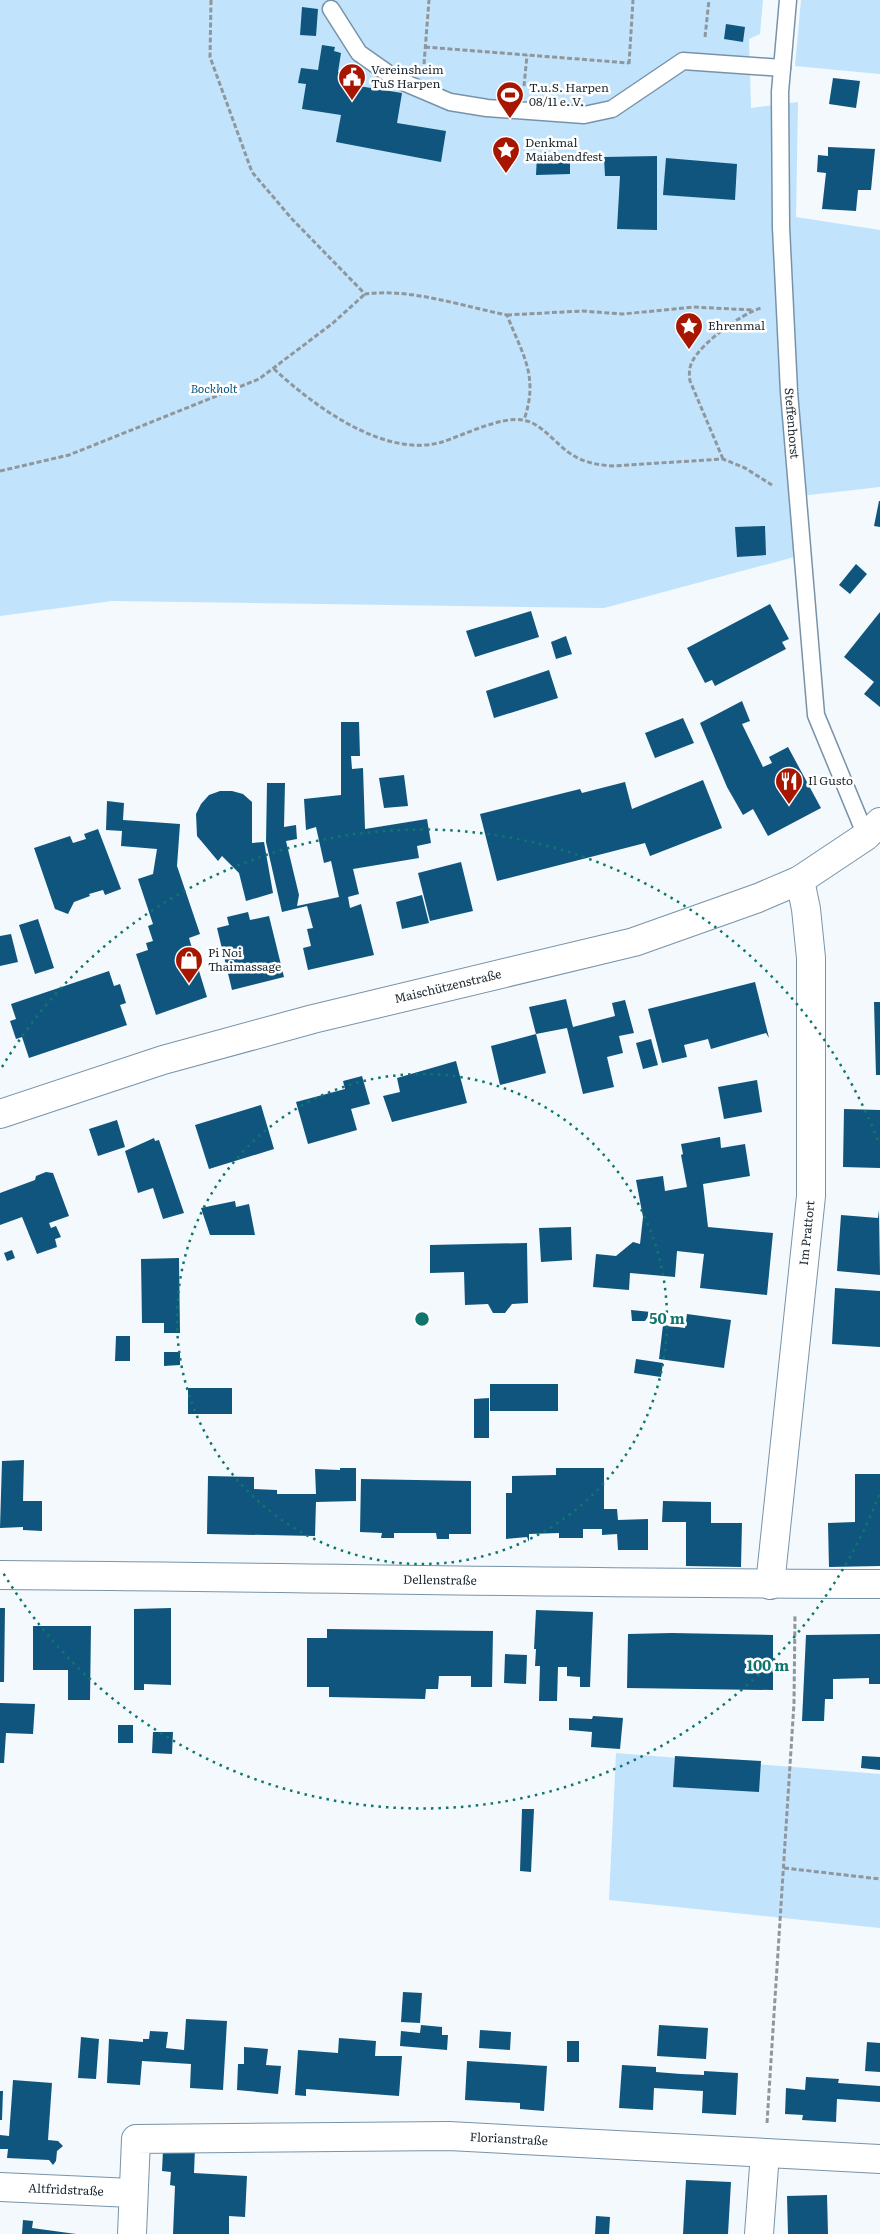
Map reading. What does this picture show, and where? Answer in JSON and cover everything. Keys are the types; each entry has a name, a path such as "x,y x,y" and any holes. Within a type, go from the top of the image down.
{"street":[{"name":"Maischützenstraße","path":"0,1114 163,1060 313,1019 634,942 758,898 800,880 873,829"},
{"name":"Im Prattort","path":"770,1585 812,1196 811,958 806,909 800,880"},
{"name":"Dellenstraße","path":"0,1575 770,1585 880,1584"},
{"name":"Florianstraße","path":"132,2193 148,2139 449,2136 880,2159"},
{"path":"759,2234 765,2153"},
{"name":"Altfridstraße","path":"0,2187 132,2193"},
{"path":"132,2193 132,2234"}],"lane":[{"name":"Steffenhorst","path":"788,0 780,92 780,228 788,392 800,502 816,715 873,829"},
{"path":"331,9 359,53 396,79 450,102 487,108 549,114 584,115 612,109 682,61 782,68"}],"path":[{"path":"211,0 210,57 252,172 292,219 365,294"},
{"path":"422,90 429,0"},
{"path":"627,99 633,0"},
{"path":"703,62 709,0"},
{"path":"426,47 629,63"},
{"path":"0,471 69,455 259,379 333,323 365,294 381,292 415,296 507,315 582,311 623,314 693,307 754,310 740,318 699,351 689,369 690,381 723,459"},
{"path":"507,315 531,376 530,402 524,420"},
{"path":"274,369 314,403 371,434 394,442 418,444 440,442 494,424 510,420 524,420 575,456 596,465 612,466 723,459 745,468 800,502"},
{"path":"765,2153 794,1703 797,1584"},
{"path":"784,1868 880,1878"}],"green space":[{"name":"Bockholt","path":"0,0 763,0 760,34 749,39 751,108 798,102 796,217 880,230 880,487 791,497 798,556 604,608 112,601 0,616"},
{"path":"801,0 880,0 880,74 795,66"},
{"path":"616,1753 880,1774 880,1928 609,1900"}],"building":[{"path":"302,7 318,9 316,36 300,35"},
{"path":"726,24 745,27 743,42 724,39"},
{"name":"Vereinsheim TuS Harpen","path":"322,45 335,47 334,51 341,53 338,72 342,73 340,83 402,93 397,123 446,131 441,162 336,142 341,115 302,109 306,84 298,83 301,68 318,70"},
{"path":"833,78 860,81 856,108 829,104"},
{"path":"828,147 875,149 871,190 858,190 856,211 822,209 826,173 817,172 818,155 828,156"},
{"path":"537,155 570,155 570,174 536,175"},
{"path":"657,156 657,230 617,229 620,176 605,176 604,157"},
{"path":"666,158 737,164 735,200 663,195"},
{"path":"880,501 880,527 874,526"},
{"path":"765,526 766,555 737,557 735,527"},
{"path":"856,564 867,574 850,594 839,585"},
{"path":"770,604 789,639 782,642 786,649 715,686 712,680 705,683 687,648"},
{"path":"531,611 539,637 475,657 466,631"},
{"path":"880,612 880,707 864,694 874,682 844,657"},
{"path":"566,636 572,654 556,659 551,642"},
{"path":"549,670 558,698 494,718 486,691"},
{"path":"742,701 750,721 742,724 763,767 772,763 769,757 788,747 821,808 768,836 753,809 743,815 727,787 700,723"},
{"path":"683,718 694,743 655,758 645,733"},
{"path":"341,722 359,722 360,756 351,756 352,769 363,768 365,829 427,819 431,843 417,846 419,858 353,869 359,894 348,897 350,908 361,904 374,955 308,970 303,948 311,946 307,929 313,928 307,906 282,912 266,842 267,783 285,783 284,827 296,825 297,839 286,841 299,895 297,906 339,897 331,861 324,863 316,827 306,830 304,799 341,795"},
{"path":"404,775 408,806 384,808 379,778"},
{"path":"703,780 722,828 650,856 645,843 497,881 480,814 580,789 582,793 625,782 632,809"},
{"path":"220,791 232,791 243,794 252,802 252,843 264,842 273,893 246,901 239,873 222,856 218,861 197,836 196,814 201,804 209,795"},
{"path":"107,801 124,803 123,820 180,824 177,866 200,934 189,938 207,997 156,1015 136,954 148,950 146,943 153,941 148,926 153,924 138,879 153,874 157,849 121,846 122,831 106,830"},
{"path":"98,829 121,889 105,895 103,890 89,894 90,896 74,902 68,914 55,909 34,848 70,836 73,843 86,839 84,834"},
{"path":"461,862 473,911 430,921 418,873"},
{"path":"422,895 429,923 402,929 396,902"},
{"path":"248,912 250,920 269,916 284,977 232,990 217,928 229,925 227,917"},
{"path":"38,919 54,968 35,974 19,925"},
{"path":"11,934 18,962 0,966 0,936"},
{"path":"109,971 114,986 120,984 126,1003 120,1005 127,1025 29,1058 22,1037 16,1039 10,1021 16,1019 11,1004"},
{"path":"755,982 769,1038 766,1033 711,1049 708,1039 684,1045 687,1057 662,1063 648,1009"},
{"path":"566,999 573,1027 615,1016 612,1003 625,1000 634,1033 619,1036 623,1053 607,1057 614,1087 583,1094 567,1028 536,1034 529,1007"},
{"path":"874,1002 880,1002 880,1075 876,1075"},
{"path":"536,1034 546,1073 500,1085 491,1046"},
{"path":"651,1039 658,1065 643,1069 636,1043"},
{"path":"456,1061 467,1103 392,1122 383,1096 400,1092 397,1078"},
{"path":"362,1076 370,1104 351,1109 357,1130 308,1144 296,1102 345,1089 343,1081"},
{"path":"757,1080 762,1112 724,1119 718,1087"},
{"path":"261,1105 274,1149 209,1169 195,1125"},
{"path":"844,1109 880,1110 880,1168 843,1167"},
{"path":"117,1120 125,1147 98,1156 89,1129"},
{"path":"720,1137 721,1148 745,1144 750,1176 703,1184 708,1227 773,1233 767,1295 700,1288 704,1254 677,1251 675,1277 630,1273 629,1290 593,1287 596,1254 616,1256 633,1242 640,1244 643,1217 636,1180 663,1176 665,1191 687,1187 681,1155 683,1154 681,1144"},
{"path":"154,1138 155,1141 159,1140 184,1213 163,1219 153,1188 138,1193 125,1151"},
{"path":"46,1172 53,1173 69,1216 49,1223 51,1228 56,1226 61,1237 55,1239 57,1247 37,1254 22,1217 0,1225 0,1193 35,1180 36,1176"},
{"path":"235,1201 236,1207 249,1204 255,1235 210,1235 201,1208"},
{"path":"879,1210 880,1275 837,1271 841,1215 878,1218"},
{"path":"571,1227 572,1260 541,1262 539,1228"},
{"path":"527,1243 528,1303 512,1304 505,1313 493,1313 488,1304 465,1305 464,1272 430,1273 430,1245"},
{"path":"12,1250 15,1258 7,1261 4,1253"},
{"path":"179,1258 180,1333 164,1333 164,1323 142,1323 141,1259"},
{"path":"835,1288 880,1291 880,1347 832,1344"},
{"path":"631,1310 651,1312 645,1321 632,1321"},
{"path":"687,1314 731,1320 724,1368 659,1359 663,1325 685,1328"},
{"path":"116,1336 130,1336 130,1361 115,1361"},
{"path":"164,1352 180,1352 180,1365 164,1366"},
{"path":"636,1359 663,1363 661,1377 634,1373"},
{"path":"490,1384 558,1384 558,1411 490,1411"},
{"path":"188,1388 232,1388 232,1414 188,1414"},
{"path":"489,1398 489,1438 474,1438 474,1399"},
{"path":"24,1460 23,1501 42,1501 42,1531 23,1530 23,1527 0,1528 2,1461"},
{"path":"340,1468 356,1468 356,1501 316,1502 315,1536 207,1534 208,1476 254,1477 254,1489 277,1490 277,1494 316,1494 315,1469 340,1470"},
{"path":"556,1468 604,1468 604,1509 617,1509 618,1520 648,1519 648,1550 618,1550 617,1534 602,1535 602,1529 583,1529 583,1538 559,1538 559,1533 529,1534 529,1542 527,1537 506,1539 506,1493 512,1493 512,1476 556,1475"},
{"path":"855,1474 880,1474 880,1566 829,1567 828,1523 855,1522"},
{"path":"361,1479 471,1481 471,1534 449,1534 449,1539 437,1539 436,1533 394,1533 394,1538 381,1538 382,1533 360,1532"},
{"path":"663,1501 711,1502 711,1523 742,1523 741,1567 686,1566 686,1522 662,1522"},
{"path":"0,1608 5,1608 4,1682 0,1682"},
{"path":"171,1608 171,1685 144,1684 144,1690 134,1690 134,1609"},
{"path":"536,1610 593,1612 590,1687 580,1687 580,1677 567,1676 567,1667 558,1667 557,1701 539,1701 540,1666 535,1666 536,1649 534,1649"},
{"path":"33,1626 91,1626 90,1700 68,1700 68,1670 33,1670"},
{"path":"327,1629 493,1631 492,1687 471,1687 471,1676 439,1676 438,1689 426,1689 425,1699 329,1697 329,1687 307,1687 307,1638 327,1638"},
{"path":"628,1634 773,1635 773,1690 627,1688"},
{"path":"880,1634 880,1684 869,1684 869,1678 833,1679 833,1699 825,1699 824,1721 802,1721 806,1635"},
{"path":"505,1654 527,1655 526,1684 504,1683"},
{"path":"0,1703 35,1704 33,1734 6,1733 4,1763 0,1763"},
{"path":"593,1716 623,1718 620,1749 591,1747 592,1732 569,1730 569,1718 592,1719"},
{"path":"118,1725 133,1725 133,1743 118,1743"},
{"path":"153,1732 173,1732 172,1754 152,1753"},
{"path":"675,1756 761,1761 759,1792 673,1787"},
{"path":"862,1756 880,1757 880,1770 861,1768"},
{"path":"522,1809 534,1809 531,1872 520,1871"},
{"path":"403,1992 422,1993 420,2023 401,2022"},
{"path":"186,2019 227,2021 223,2090 190,2088 191,2064 142,2061 140,2085 107,2083 109,2039 143,2042 143,2039 149,2039 150,2031 168,2032 166,2048 184,2050"},
{"path":"421,2025 442,2027 442,2035 448,2035 447,2050 400,2046 401,2031 420,2033"},
{"path":"659,2025 708,2028 706,2059 657,2056"},
{"path":"480,2030 511,2032 510,2050 479,2048"},
{"path":"81,2037 99,2039 96,2079 78,2078"},
{"path":"339,2038 376,2041 375,2056 402,2056 399,2096 306,2089 306,2096 295,2095 298,2050 338,2053"},
{"path":"567,2041 579,2041 579,2062 567,2062"},
{"path":"867,2042 880,2043 880,2072 865,2071"},
{"path":"244,2047 268,2049 266,2065 281,2066 278,2094 237,2090 238,2064 244,2064"},
{"path":"467,2061 547,2066 544,2111 520,2109 520,2103 465,2100"},
{"path":"622,2065 656,2067 656,2072 681,2074 704,2075 704,2071 738,2073 736,2115 702,2113 703,2091 654,2088 653,2110 619,2108"},
{"path":"806,2077 839,2079 838,2083 880,2086 880,2102 837,2099 836,2122 802,2120 803,2115 785,2114 786,2088 805,2090"},
{"path":"13,2080 52,2083 48,2140 58,2141 63,2146 57,2151 56,2161 53,2165 49,2160 7,2158 8,2149 0,2149 0,2135 9,2136"},
{"path":"0,2091 3,2091 2,2120 0,2120"},
{"path":"195,2148 194,2173 247,2176 245,2217 229,2216 229,2234 173,2234 175,2186 170,2185 171,2172 162,2171 163,2150"},
{"path":"686,2180 731,2182 728,2234 683,2234"},
{"path":"827,2195 828,2234 788,2234 787,2196"},
{"path":"596,2216 610,2217 609,2234 595,2234"},
{"path":"23,2220 33,2221 32,2228 76,2234 22,2234"}],"place":[{"name":"Vereinsheim TuS Harpen","path":"352,101"},
{"name":"T.u.S. Harpen 08/11 e. V.","path":"510,119"},
{"name":"Denkmal Maiabendfest","path":"506,174"},
{"name":"Ehrenmal","path":"689,350"},
{"name":"Il Gusto","path":"789,805"},
{"name":"Pi Noi Thaimassage","path":"189,984"}]}
